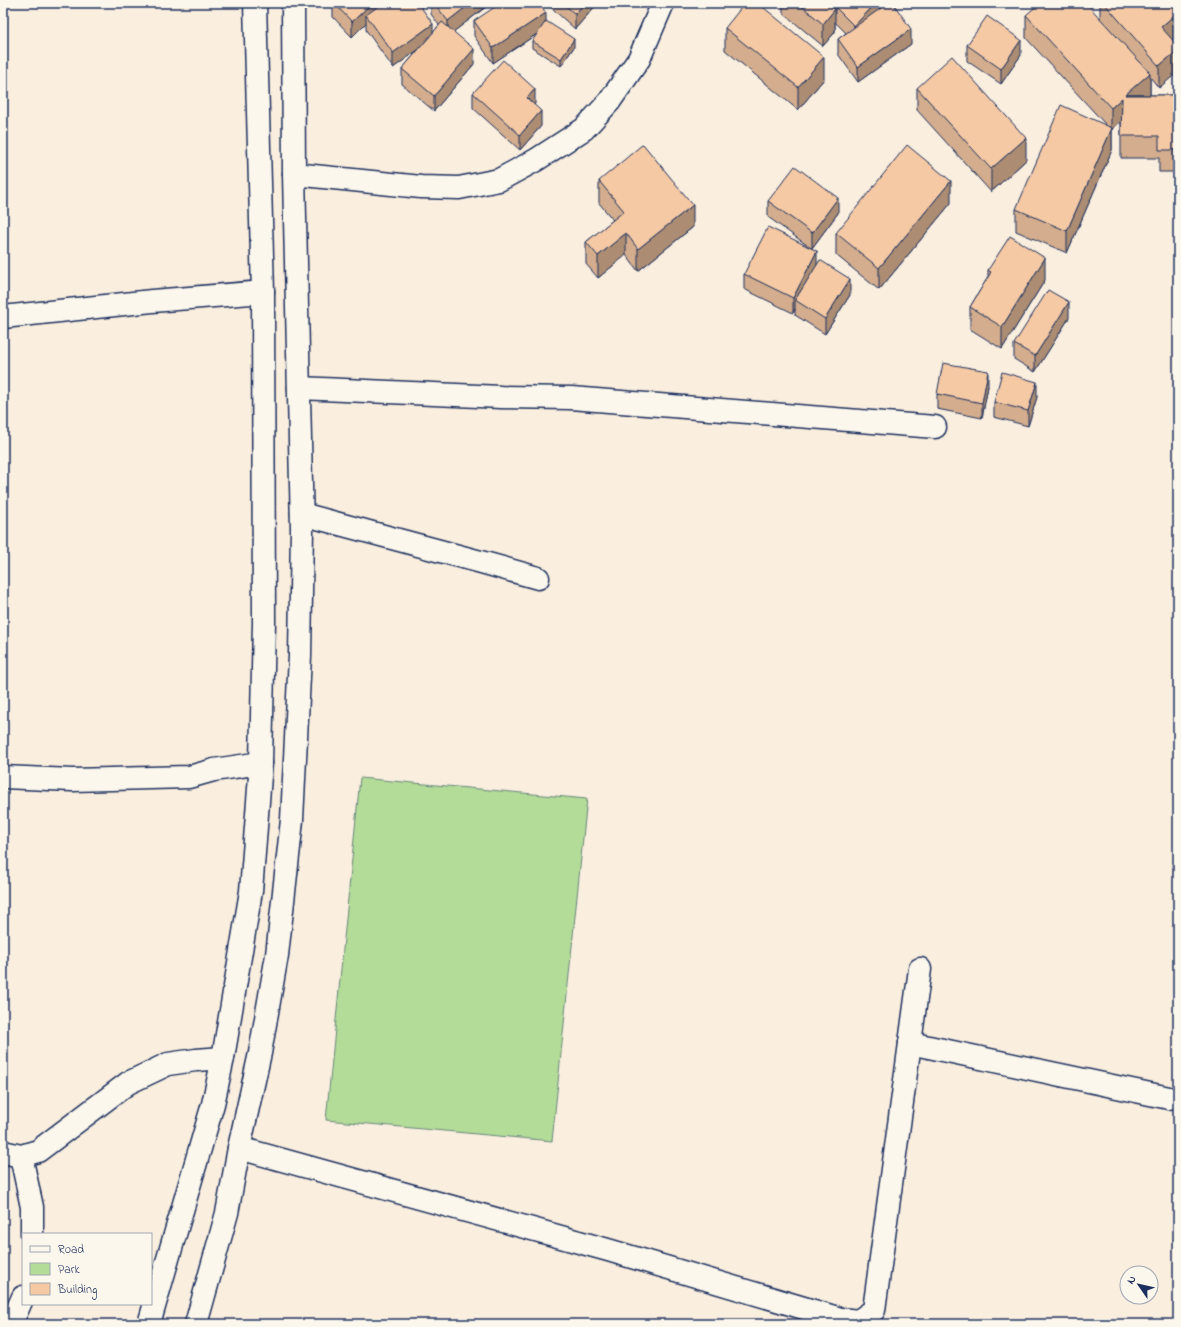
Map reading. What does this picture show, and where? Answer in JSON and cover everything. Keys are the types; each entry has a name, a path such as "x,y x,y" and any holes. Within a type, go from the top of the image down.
{"street":[{"path":"149,1324 213,1104 223,1058 251,891 261,763 264,622 263,292 255,3"},
{"path":"196,1324 227,1213 239,1148 260,1053 277,955 292,820 300,656 302,514 294,174 293,3"},
{"path":"294,174 421,188 459,188 499,180 536,160 584,129 609,102 639,59 663,3"},
{"path":"3,317 152,301 263,292"},
{"path":"299,388 501,397 571,398 935,427"},
{"path":"302,514 538,578"},
{"path":"3,777 72,780 189,778 214,770 261,763"},
{"path":"239,1148 608,1250 858,1323 874,1310 920,969"},
{"path":"910,1043 1169,1098"},
{"path":"32,1233 32,1207 12,1154 38,1151 128,1083 168,1064 223,1058"},
{"path":"11,1324 22,1299"}],"green space":[{"path":"360,778 587,799 552,1141 326,1120"}],"building":[{"path":"334,3 372,3 352,22"},
{"path":"383,3 418,3 433,24 393,53 366,15"},
{"path":"434,3 471,3 448,21"},
{"path":"501,3 539,3 546,13 493,48 474,21"},
{"path":"563,3 585,3 575,14"},
{"path":"745,3 758,3 824,57 798,87 725,28"},
{"path":"798,3 827,3 835,9 823,24"},
{"path":"831,3 876,3 854,26"},
{"path":"888,3 893,3 911,29 858,67 838,39"},
{"path":"1040,3 1086,3 1150,73 1125,95 1178,95 1178,150 1159,150 1159,136 1121,136 1122,98 1111,108 1026,15"},
{"path":"1104,3 1171,3 1178,12 1161,27 1178,46 1178,50 1159,66"},
{"path":"987,16 1021,40 1001,69 967,45"},
{"path":"546,21 574,39 561,59 532,41"},
{"path":"442,22 474,49 434,96 402,69"},
{"path":"952,56 1026,138 991,169 917,88"},
{"path":"503,60 535,89 527,98 541,111 520,135 473,93"},
{"path":"1061,105 1112,128 1067,231 1016,209"},
{"path":"643,144 693,205 638,249 626,233 598,256 586,242 624,211 599,181"},
{"path":"907,145 951,181 879,268 836,233"},
{"path":"795,166 838,198 812,233 768,201"},
{"path":"768,227 817,251 793,298 744,274"},
{"path":"1010,236 1045,258 1002,327 970,307 991,272 988,270"},
{"path":"820,260 850,279 825,319 795,300"},
{"path":"1048,290 1069,302 1035,356 1014,344"},
{"path":"943,363 988,371 982,403 937,394"},
{"path":"1002,372 1037,382 1028,411 994,402"}]}
